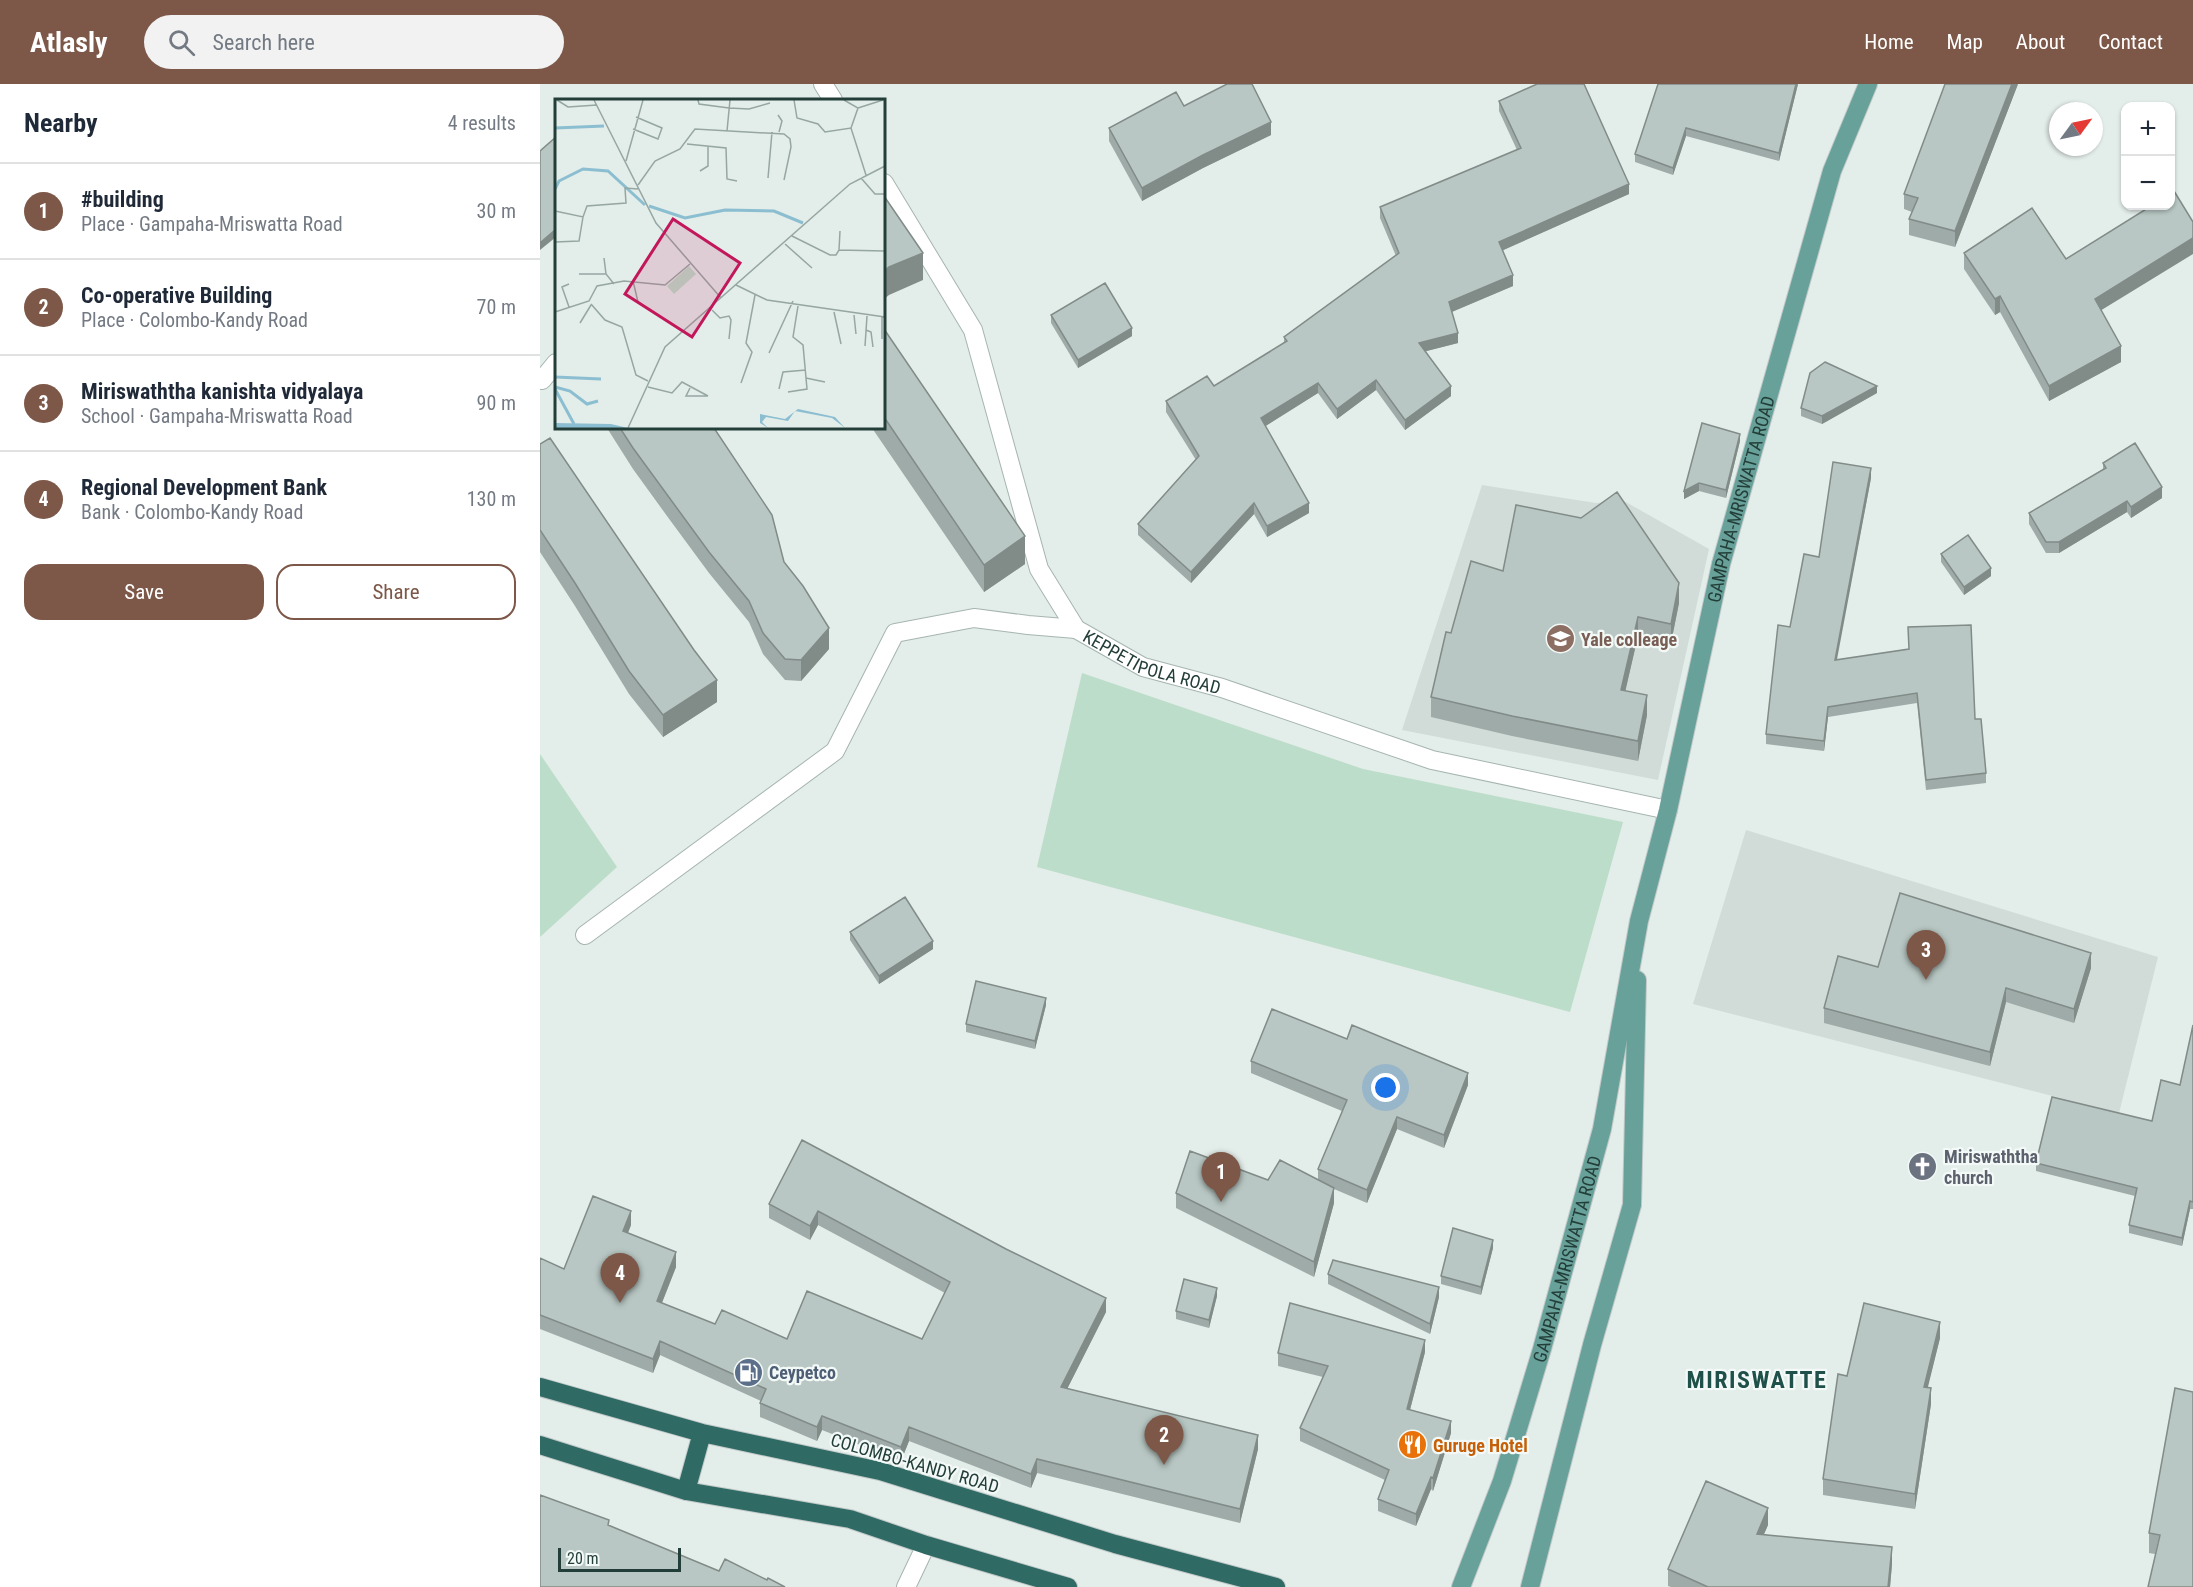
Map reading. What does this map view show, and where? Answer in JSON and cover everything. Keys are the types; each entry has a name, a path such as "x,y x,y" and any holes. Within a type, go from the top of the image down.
{"highway":[{"name":"COLOMBO-KANDY ROAD","path":"540,1387 702,1433 880,1471 1115,1544 1276,1587"},
{"path":"686,1491 702,1433"},
{"path":"540,1445 686,1491 850,1519 926,1545 1068,1587"}],"main road":[{"name":"GAMPAHA-MRISWATTA ROAD","path":"1461,1587 1502,1481 1542,1349 1602,1129 1639,921 1668,810 1721,564 1832,171 1868,84"},
{"name":"GAMPAHA-MRISWATTA ROAD","path":"1530,1587 1592,1345 1632,1205 1639,921"}],"street":[{"name":"KEPPETIPOLA ROAD","path":"885,185 973,330 1039,569 1076,629 1143,667 1222,688 1432,760 1668,810"},
{"path":"542,380 555,364"},
{"path":"585,935 835,751 895,633 974,618 1076,629"},
{"path":"906,1587 926,1545"}],"shaded area":[{"name":"Yale colleage","path":"1482,485 1596,503 1624,501 1709,549 1658,780 1402,730"},
{"path":"1746,830 2158,957 2119,1113 1693,1004"}],"green space":[{"path":"1082,673 1363,769 1623,822 1570,1012 1037,867"},
{"path":"540,754 617,867 540,937"}],"building":[{"path":"1227,84 1252,84 1271,122 1142,188 1109,128 1176,92 1184,106"},
{"path":"1537,84 1584,84 1629,184 1499,242 1513,275 1449,302 1458,333 1419,343 1451,386 1405,420 1376,380 1337,409 1318,383 1261,418 1309,503 1267,526 1254,503 1191,572 1138,524 1199,456 1166,401 1207,376 1214,386 1287,341 1284,337 1399,253 1380,207 1521,148 1499,101"},
{"path":"1658,84 1796,84 1779,153 1686,128 1673,168 1635,154"},
{"path":"1945,84 2012,84 1955,231 1909,219 1918,198 1904,194"},
{"path":"555,138 555,230 540,243 540,151"},
{"path":"2175,193 2193,222 2193,238 2095,299 2121,346 2049,386 2000,296 1995,299 1964,253 2032,208 2066,259 2145,210 2175,210"},
{"path":"885,197 923,253 885,270"},
{"path":"1105,283 1132,328 1078,360 1051,315"},
{"path":"885,330 1025,536 984,565 885,418"},
{"path":"1825,362 1877,386 1822,416 1801,408 1810,373"},
{"path":"1702,423 1740,434 1726,490 1699,483 1684,491"},
{"path":"621,429 715,429 772,515 784,562 803,586 829,628 801,660 785,659 763,633 749,601 709,552"},
{"path":"550,438 694,650 717,680 663,715 629,671 540,530 540,444"},
{"path":"2135,443 2162,487 2131,507 2127,501 2059,542 2046,542 2029,513 2106,468 2103,463"},
{"path":"1833,462 1871,468 1835,660 1909,649 1908,627 1971,625 1975,719 1981,719 1986,773 1926,780 1917,693 1828,707 1824,741 1766,734 1778,625 1790,627 1804,554 1819,557"},
{"name":"Yale colleage","path":"1617,492 1679,583 1671,624 1638,617 1621,690 1647,695 1638,741 1431,697 1446,632 1451,633 1471,561 1503,571 1516,505 1581,518"},
{"path":"1968,535 1991,568 1964,587 1941,554"},
{"path":"1900,893 2091,953 2074,1009 2006,988 1990,1052 1824,1008 1838,956 1878,967"},
{"path":"905,897 933,941 879,976 850,932"},
{"path":"976,981 1046,998 1035,1041 966,1024"},
{"path":"1272,1009 1347,1039 1352,1025 1468,1073 1444,1135 1397,1117 1367,1190 1318,1169 1347,1100 1251,1061"},
{"path":"2193,1025 2193,1202 2190,1201 2182,1238 2129,1225 2137,1188 2036,1163 2052,1097 2152,1121 2161,1080 2180,1085"},
{"path":"802,1140 1006,1249 1106,1298 1061,1387 1258,1435 1240,1509 1037,1459 1031,1474 909,1427 901,1447 822,1416 817,1427 760,1403 766,1389 660,1341 653,1359 540,1315 540,1258 564,1269 593,1196 631,1211 623,1231 676,1252 657,1301 715,1324 722,1310 787,1339 807,1291 922,1339 950,1282 818,1211 810,1226 769,1204"},
{"path":"1190,1151 1268,1180 1280,1160 1334,1188 1314,1262 1176,1193"},
{"path":"1453,1228 1493,1240 1481,1287 1441,1276"},
{"path":"1333,1260 1439,1287 1430,1324 1328,1274"},
{"path":"1184,1279 1217,1288 1209,1320 1176,1311"},
{"path":"1290,1303 1425,1340 1407,1409 1451,1421 1433,1478 1431,1477 1416,1514 1378,1499 1389,1470 1300,1428 1328,1366 1278,1353"},
{"path":"1864,1303 1940,1322 1924,1387 1931,1388 1915,1494 1823,1479 1838,1374 1847,1376"},
{"path":"2175,1388 2193,1392 2193,1587 2148,1587 2160,1535 2149,1533"},
{"path":"1706,1481 1768,1508 1757,1534 1892,1547 1888,1587 1708,1587 1668,1569"},
{"path":"540,1495 609,1520 608,1525 719,1571 725,1559 785,1587 540,1587"}],"place":[{"name":"Yale colleage","path":"1560,639"},
{"name":"Miriswaththa kanishta vidyalaya","path":"1926,980"},
{"name":"Miriswaththa church","path":"1923,1166"},
{"name":"#building","path":"1221,1202"},
{"name":"Regional Development Bank","path":"620,1303"},
{"name":"Ceypetco","path":"748,1372"},
{"name":"Guruge Hotel","path":"1412,1445"},
{"name":"Co-operative Building","path":"1164,1465"}],"district":[{"name":"MIRISWATTE","path":"1757,1380"}]}
